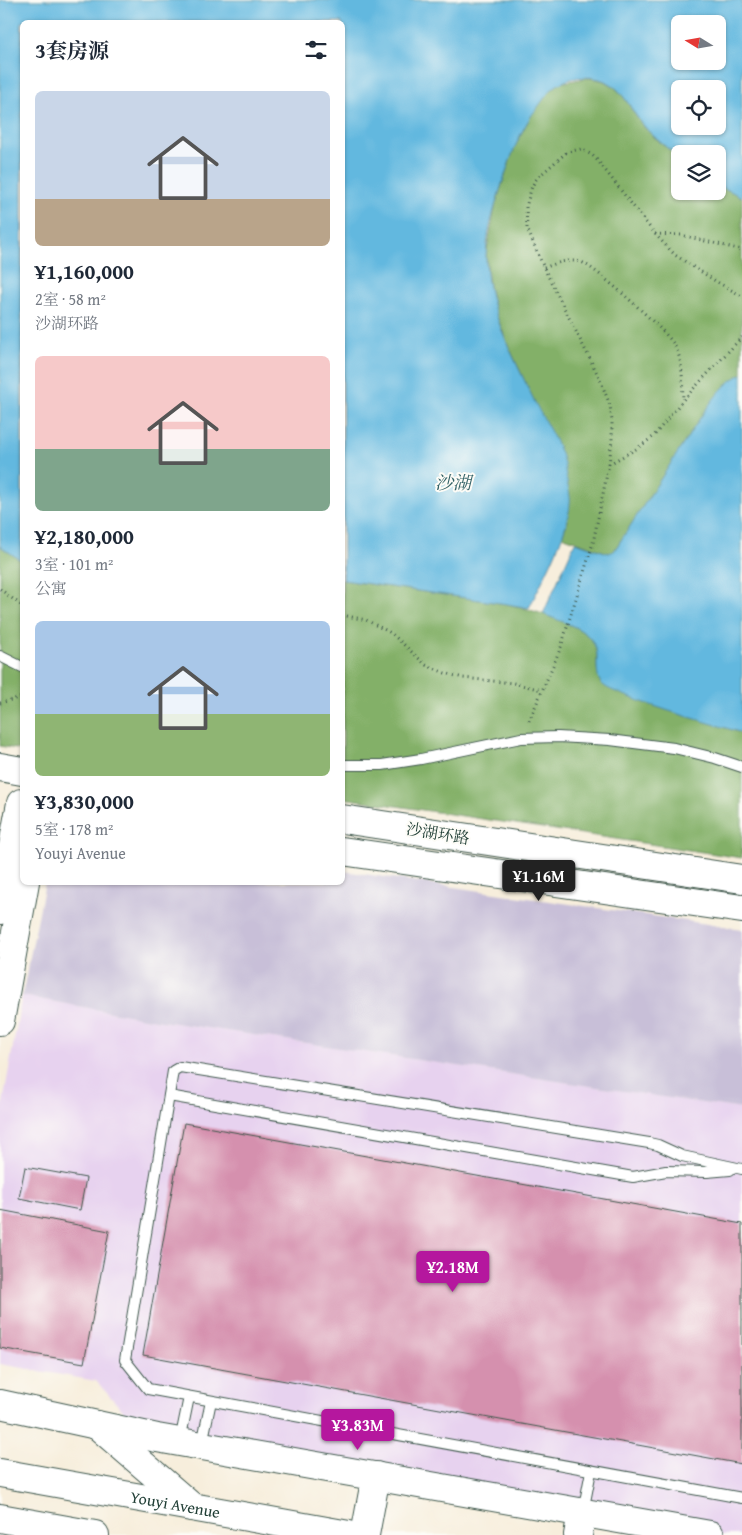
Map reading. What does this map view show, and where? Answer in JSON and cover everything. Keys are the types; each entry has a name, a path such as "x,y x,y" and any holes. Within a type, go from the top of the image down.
{"main road":[{"path":"0,768 20,771"},
{"path":"0,917 14,802"},
{"name":"沙湖环路","path":"345,819 742,879"},
{"name":"沙湖环路","path":"345,851 742,909"},
{"path":"0,1021 24,885"},
{"path":"0,1404 97,1425 376,1476 580,1524 710,1535"},
{"path":"97,1425 192,1507"},
{"name":"Youyi Avenue","path":"0,1473 349,1535"},
{"path":"365,1535 376,1476"},
{"path":"0,1518 95,1535"}],"lane":[{"path":"0,656 20,666"},
{"path":"345,765 382,765 421,760 521,738 610,740 674,748 742,767"},
{"path":"740,1169 682,1156 649,1143 180,1067 173,1071 125,1360 148,1389 742,1498"},
{"path":"169,1096 634,1177 666,1171 707,1172 740,1169"},
{"path":"189,1396 191,1443"},
{"path":"191,1443 211,1401"},
{"path":"580,1524 591,1470"}],"path":[{"path":"521,738 561,647 593,543 612,440 610,405 599,377 544,268 528,228 526,207 532,186 537,178 568,152 574,149 586,151 598,161 655,234 675,255 690,266 742,296"},
{"path":"655,234 681,235 742,250"},
{"path":"544,268 564,261 583,262 612,284 648,317 673,343 678,353 682,368 683,400"},
{"path":"609,464 653,437 683,400 742,337"},
{"path":"0,589 20,604"},
{"path":"345,616 366,620 391,633 426,665 445,673 463,678 513,683 542,690"},
{"path":"0,703 20,698"}],"shaded area":[{"path":"345,871 742,929 742,1109 155,1020 22,996 45,885 345,885"},
{"path":"22,996 155,1020 742,1109 742,1535 715,1535 134,1423 96,1381 0,1364 0,1119"}],"green space":[{"path":"586,78 598,79 607,82 620,93 646,130 671,152 671,200 726,200 726,189 742,197 742,374 736,377 704,412 614,551 608,553 562,536 568,521 533,399 508,345 495,311 489,286 486,255 496,203 514,148 532,113 552,89 560,83"},
{"path":"0,546 20,560 20,750 0,746"},
{"path":"345,580 507,604 553,618 578,629 593,641 596,651 597,669 711,723 742,733 742,858 345,798"}],"water":[{"name":"沙湖","path":"0,0 742,0 742,197 726,189 726,145 671,145 671,151 640,122 612,84 590,77 567,80 551,90 527,122 518,139 508,166 488,235 486,255 490,292 501,329 561,454 570,498 568,515 560,542 529,608 345,580 345,20 20,20 20,560 0,546"},
{"path":"742,374 742,733 653,706 606,687 598,677 597,656 591,639 577,628 543,614 575,542 608,553 614,551 716,395"}],"building":[{"path":"184,1123 742,1224 742,1464 143,1355"},
{"path":"25,1167 86,1178 80,1210 19,1198"},
{"path":"0,1210 109,1231 84,1363 0,1348"}]}
